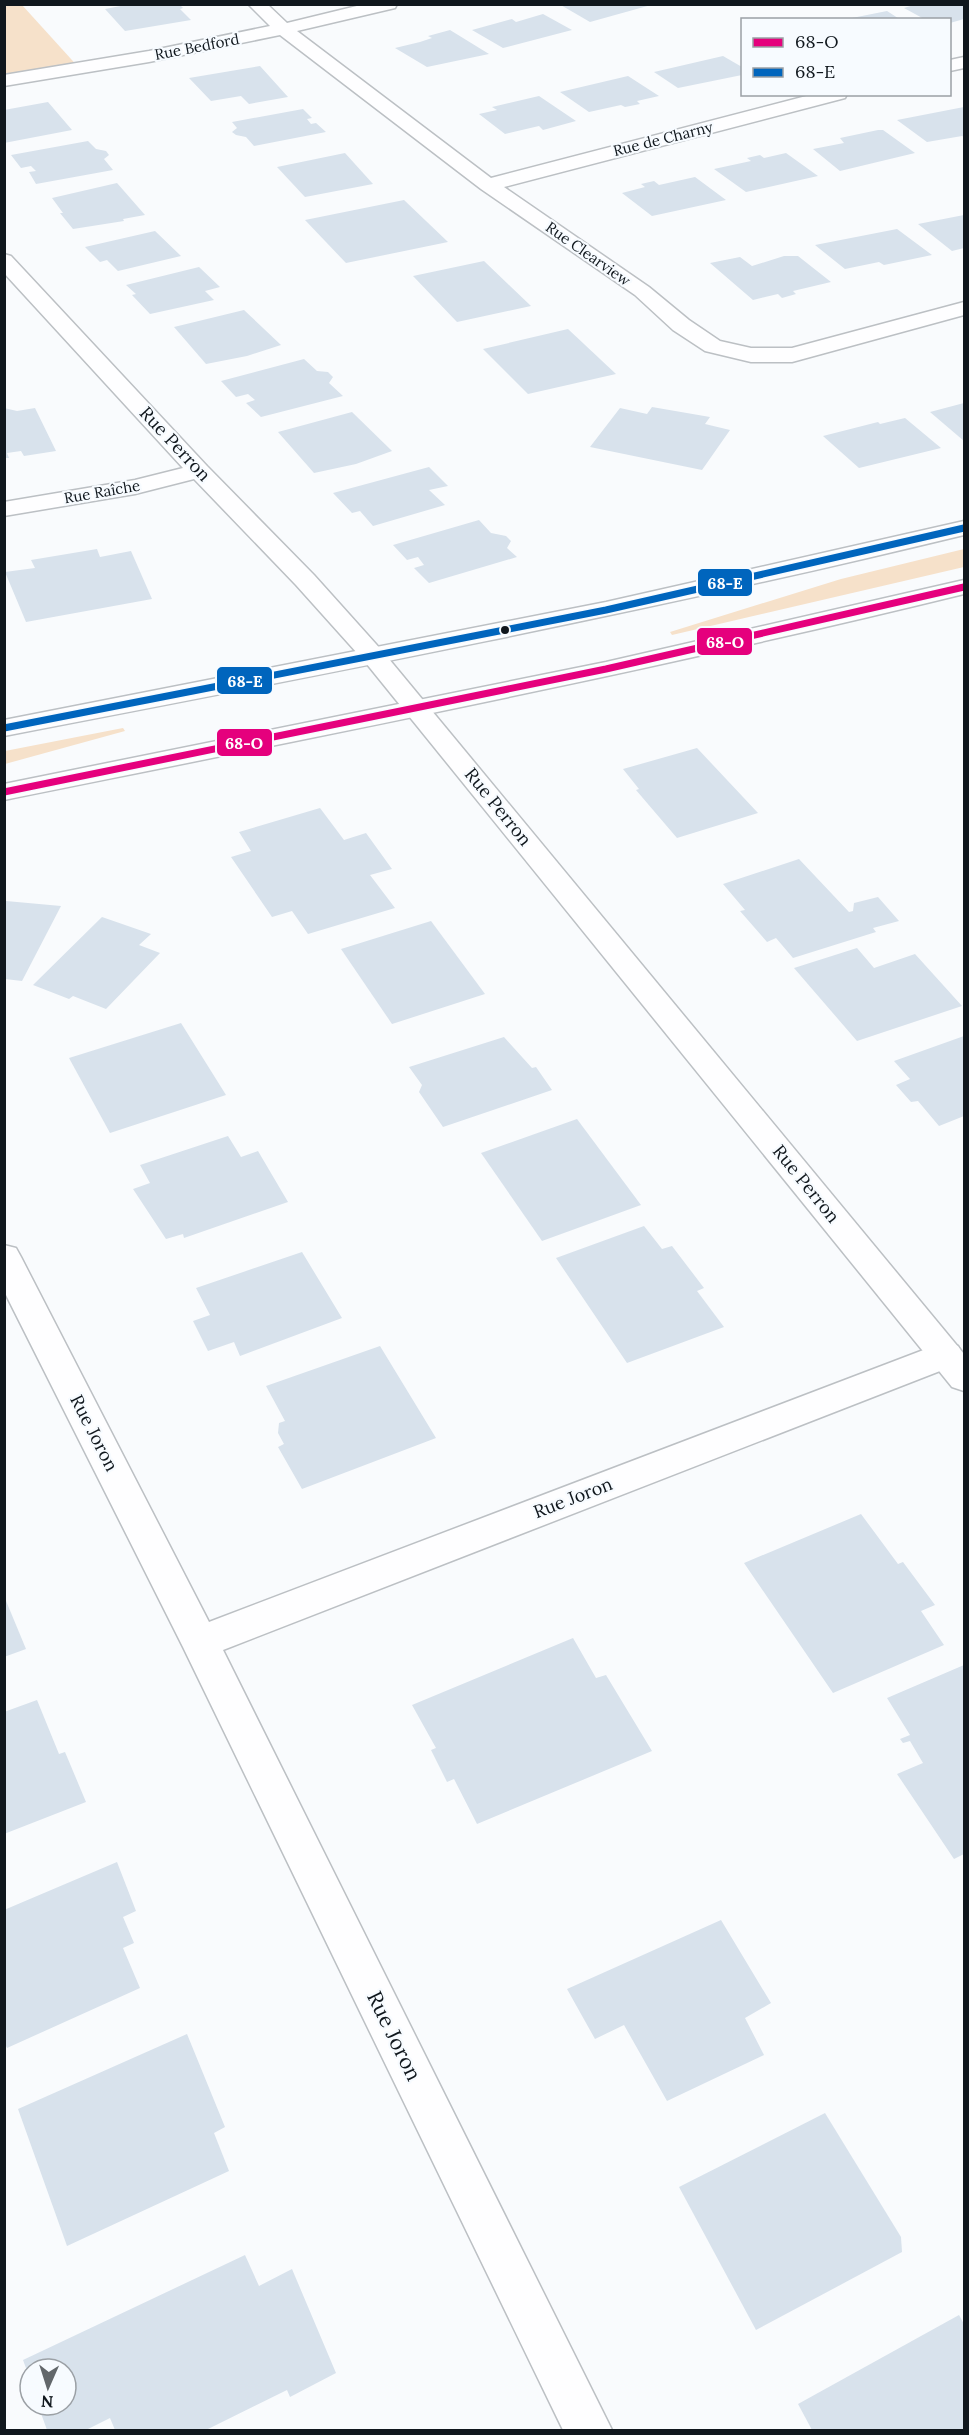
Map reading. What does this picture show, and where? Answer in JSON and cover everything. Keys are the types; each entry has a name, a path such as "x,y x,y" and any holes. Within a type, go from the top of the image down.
{"street":[{"name":"Rue Clearview","path":"256,4 285,30 488,185 642,291 697,338 731,352 773,356 812,351 964,308"},
{"name":"Rue Bedford","path":"4,81 81,70 285,30 389,4"},
{"name":"Rue de Charny","path":"488,185 830,96"},
{"name":"Rue Perron","path":"7,266 199,471 305,580 420,710 955,1367"},
{"name":"Rue Raîche","path":"4,509 135,486 199,471"},
{"path":"4,728 375,658 660,598 964,528"},
{"path":"4,792 420,710 697,650 964,587"},
{"name":"Rue Joron","path":"4,1257 200,1642 588,2430"},
{"name":"Rue Joron","path":"200,1642 955,1367"}],"shaded area":[{"path":"4,5 22,5 81,70 5,81"},
{"path":"964,549 964,567 672,635 670,632 841,579"},
{"path":"123,728 125,731 5,764 5,751"}],"building":[{"path":"131,4 179,4 183,8 180,9 191,20 125,31 105,9"},
{"path":"559,4 651,4 651,5 590,22"},
{"path":"917,4 964,4 964,19 951,23 951,18 922,18 904,8"},
{"path":"887,11 898,18 852,18"},
{"path":"543,14 572,30 503,48 472,30 512,19 516,22"},
{"path":"450,30 489,54 427,67 395,48 420,42 432,38 428,36"},
{"path":"723,56 741,66 741,75 678,88 654,72"},
{"path":"260,66 288,97 249,104 241,96 211,101 189,78"},
{"path":"628,76 659,96 637,101 640,104 625,107 621,105 589,112 560,92"},
{"path":"539,96 576,121 543,130 539,126 505,134 479,114 497,110 492,107"},
{"path":"48,102 72,130 4,143 4,110"},
{"path":"964,107 964,137 927,142 897,120"},
{"path":"303,109 312,118 307,119 311,124 316,123 326,132 254,146 246,137 232,132 237,128 232,122"},
{"path":"883,130 915,153 840,171 813,149 844,143 840,138"},
{"path":"88,141 96,149 106,151 109,155 104,159 113,170 36,184 29,172 36,171 31,166 21,168 11,155"},
{"path":"345,153 373,184 305,197 277,167"},
{"path":"786,153 818,176 746,192 714,169 751,161 747,158 760,155 764,158"},
{"path":"695,177 726,200 652,216 622,193 645,187 641,184 654,181 659,185"},
{"path":"117,183 145,215 123,219 124,221 73,229 52,198"},
{"path":"404,200 448,242 346,263 305,220"},
{"path":"964,215 964,248 952,251 918,224"},
{"path":"897,229 932,255 884,265 879,262 845,269 815,245"},
{"path":"155,231 181,256 118,271 107,260 100,262 85,247"},
{"path":"784,256 798,256 831,282 793,291 796,294 782,298 778,294 753,300 710,263 740,257 752,266"},
{"path":"484,261 531,306 457,322 413,276"},
{"path":"199,267 220,287 205,291 214,300 150,314 132,295 136,294 126,285"},
{"path":"244,310 281,345 247,356 206,364 174,327"},
{"path":"568,329 616,374 528,394 483,349"},
{"path":"304,359 317,371 328,372 333,377 329,383 343,396 261,417 246,403 255,400 248,394 236,397 221,381"},
{"path":"964,403 964,441 930,412"},
{"path":"652,407 710,417 705,424 730,430 702,470 590,447 620,408 647,414"},
{"path":"4,408 17,411 35,408 56,451 24,456 21,451 7,453 9,458 4,458"},
{"path":"352,412 392,451 356,464 314,473 278,432"},
{"path":"905,418 941,448 859,468 823,436 878,422 880,424"},
{"path":"429,467 448,486 429,490 445,505 373,526 360,511 352,513 333,493"},
{"path":"479,520 491,533 506,536 511,541 507,548 517,557 429,583 414,568 424,565 418,557 407,560 393,545"},
{"path":"97,549 100,557 131,551 152,599 26,622 5,572 35,568 31,560"},
{"path":"697,748 758,813 677,838 636,790 639,789 623,769"},
{"path":"320,808 344,840 366,833 392,869 370,875 395,908 308,934 292,911 272,917 231,857 251,851 239,832"},
{"path":"799,859 849,912 853,911 854,903 878,897 899,921 873,928 876,932 793,958 776,938 767,942 740,911 745,910 723,884"},
{"path":"6,901 61,906 22,981 5,979"},
{"path":"102,917 151,934 139,945 160,953 106,1009 73,996 69,999 33,985"},
{"path":"431,921 485,994 392,1024 341,949"},
{"path":"857,948 874,968 915,954 962,1006 857,1041 794,968"},
{"path":"181,1023 226,1095 110,1133 69,1058"},
{"path":"964,1036 964,1116 939,1126 918,1101 911,1102 896,1085 910,1079 894,1061"},
{"path":"504,1037 532,1068 536,1067 552,1090 443,1127 419,1092 422,1085 409,1067"},
{"path":"577,1119 641,1205 542,1241 481,1153"},
{"path":"228,1136 241,1157 258,1151 288,1202 184,1238 183,1234 166,1239 133,1189 150,1183 140,1165"},
{"path":"644,1226 662,1249 672,1246 704,1288 697,1291 724,1327 627,1363 556,1258"},
{"path":"302,1252 342,1318 240,1356 234,1342 208,1351 193,1321 210,1315 196,1288"},
{"path":"380,1346 436,1438 302,1489 278,1447 284,1444 278,1433 279,1423 285,1421 266,1386"},
{"path":"861,1514 898,1564 903,1562 935,1605 921,1611 944,1645 833,1693 744,1563"},
{"path":"4,1596 26,1649 4,1657"},
{"path":"573,1638 596,1678 606,1675 652,1751 477,1824 454,1779 447,1782 431,1750 436,1748 412,1705"},
{"path":"964,1665 964,1854 954,1859 897,1774 923,1763 910,1741 903,1743 900,1739 910,1735 887,1698"},
{"path":"37,1700 59,1754 65,1752 86,1802 4,1834 4,1712"},
{"path":"117,1862 136,1911 123,1917 134,1943 123,1948 140,1988 7,2048 4,2042 4,1910"},
{"path":"721,1920 771,2003 745,2018 764,2055 667,2101 624,2025 595,2039 567,1989"},
{"path":"187,2034 225,2127 214,2133 229,2171 67,2246 18,2109"},
{"path":"825,2113 901,2237 902,2252 756,2330 679,2187"},
{"path":"245,2255 259,2286 292,2269 336,2373 290,2397 287,2390 206,2430 115,2430 110,2418 86,2430 47,2430 42,2417 78,2417 78,2357 29,2357"},
{"path":"959,2315 964,2324 964,2430 812,2430 798,2404"}],"transit line":[{"name":"68-E","path":"4,728 606,610 964,528"},
{"name":"68-O","path":"4,792 606,669 964,587"}]}
